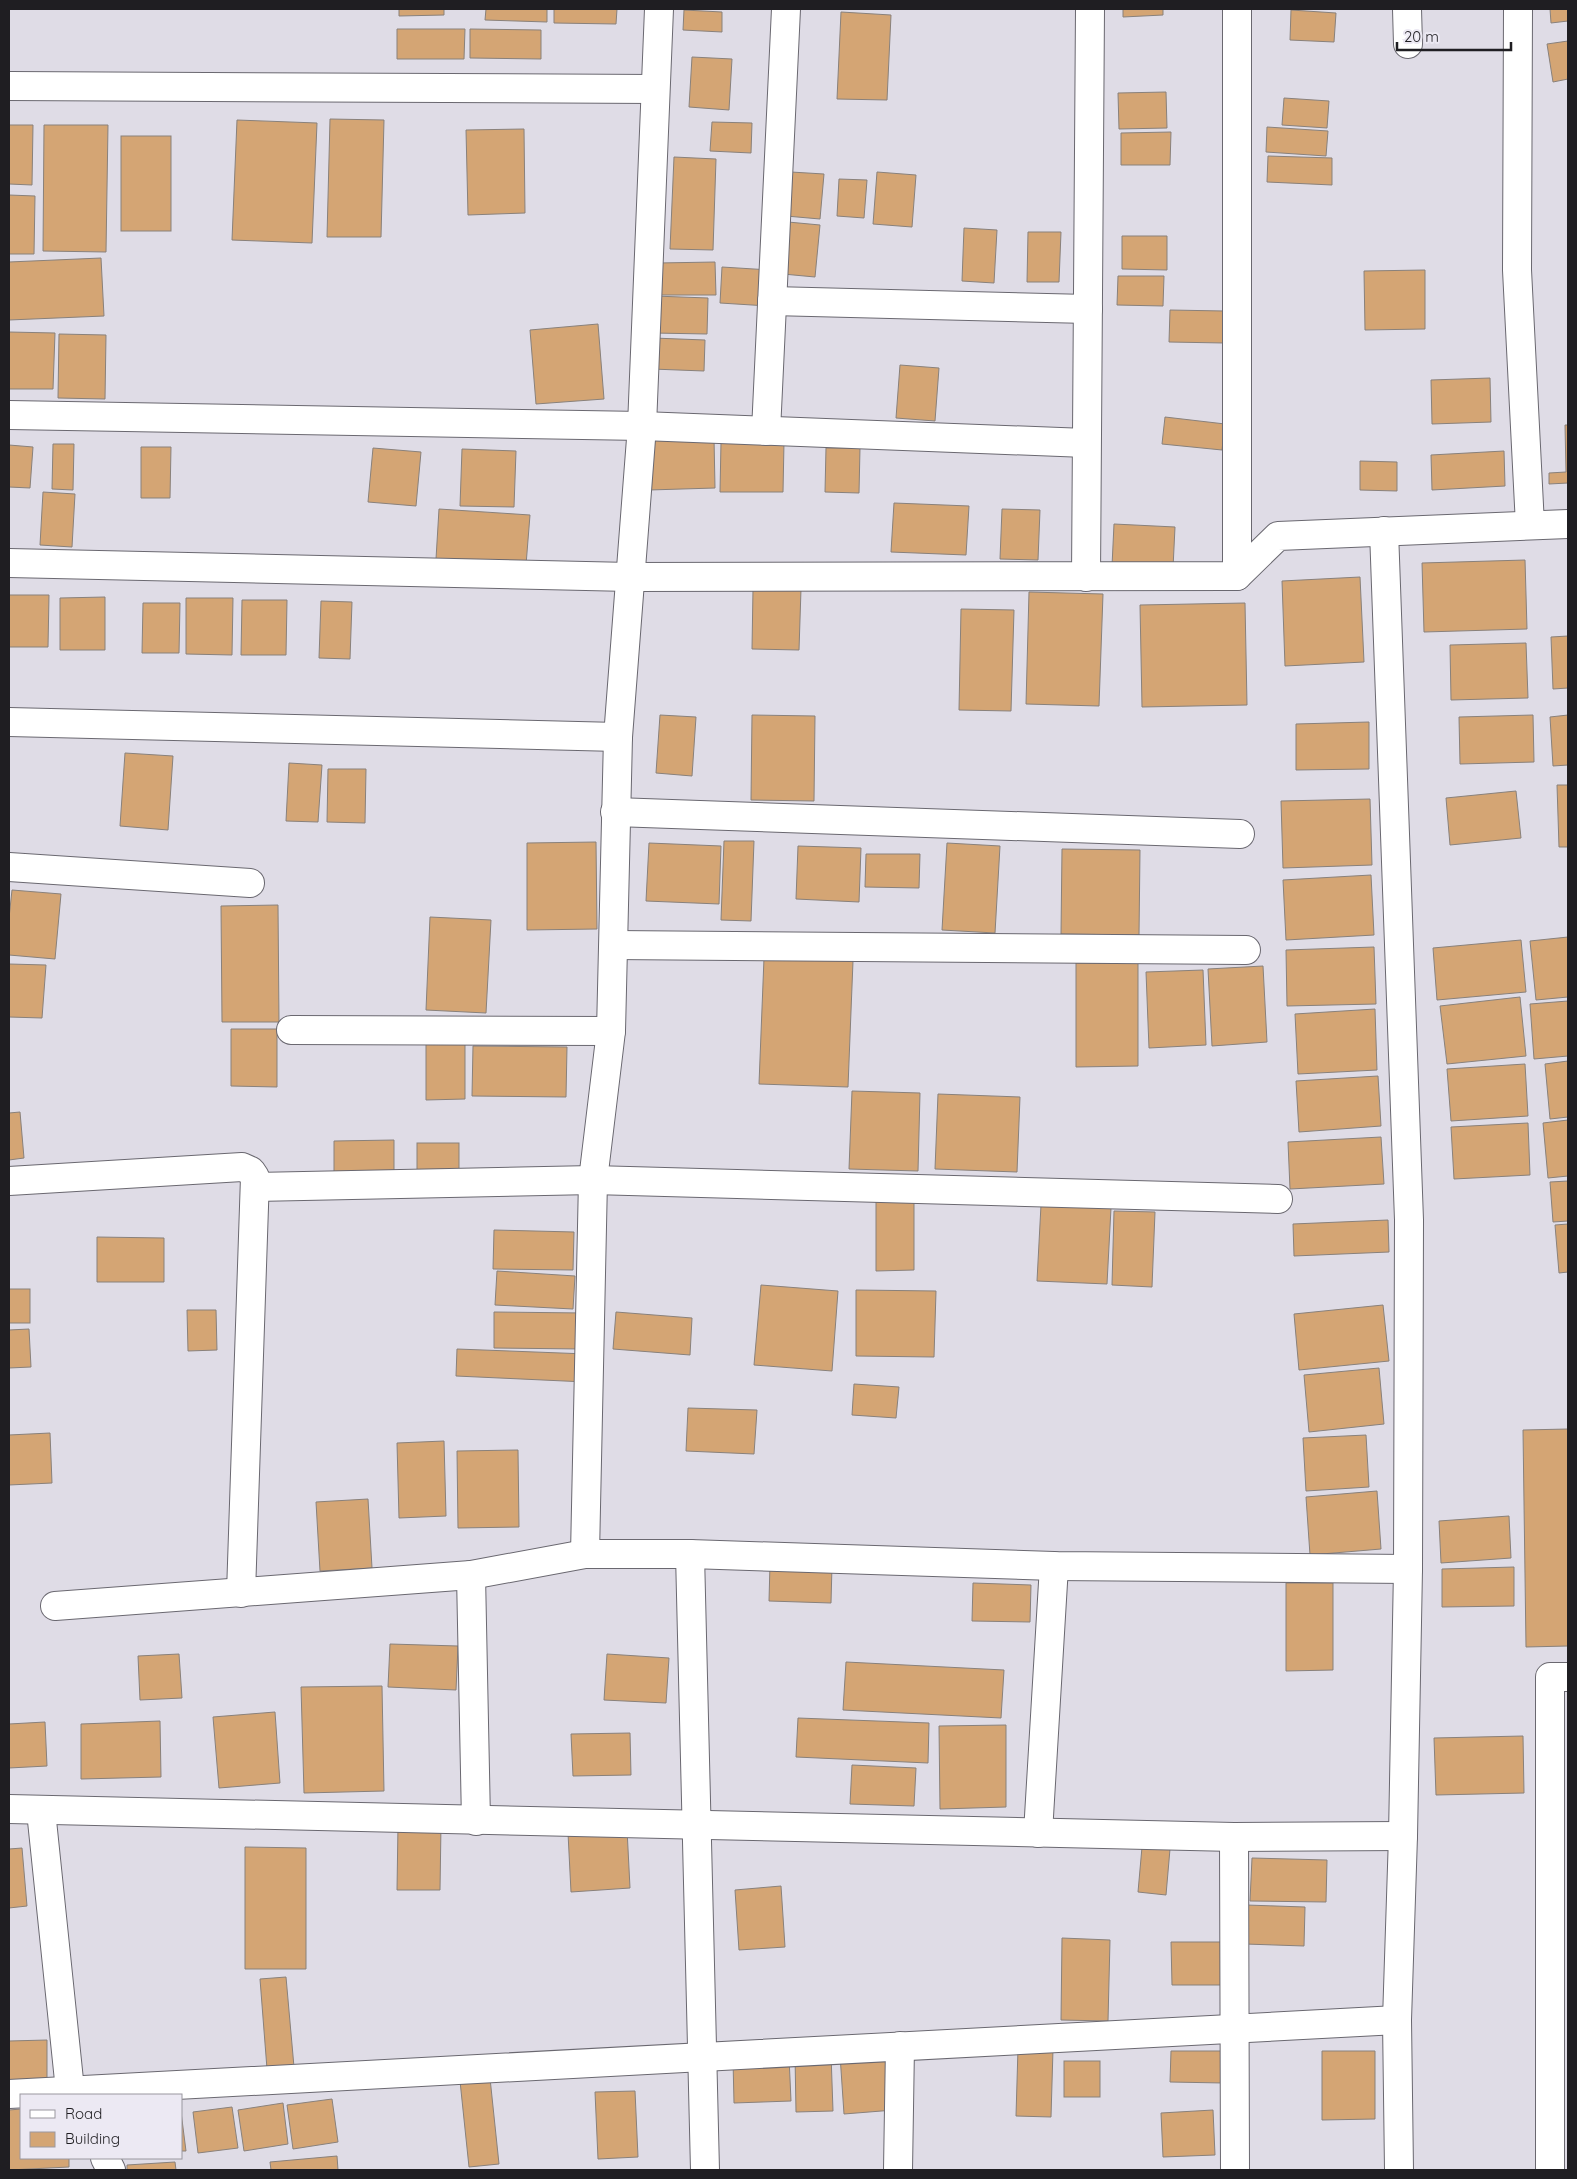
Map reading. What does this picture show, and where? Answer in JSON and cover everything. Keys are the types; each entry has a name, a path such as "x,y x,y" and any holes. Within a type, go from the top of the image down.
{"street":[{"path":"584,1554 593,1180 611,1031 618,737 642,426 659,9"},
{"path":"766,431 786,9"},
{"path":"1086,577 1090,9"},
{"path":"1237,9 1237,576"},
{"path":"1407,9 1408,44"},
{"path":"1518,9 1517,270 1530,525"},
{"path":"9,86 655,89"},
{"path":"772,301 1088,309"},
{"path":"9,414 642,426 1086,443"},
{"path":"9,563 630,577 1237,576 1278,536 1568,524"},
{"path":"1384,531 1409,1220 1408,1569 1403,1836 1397,2020 1399,2170"},
{"path":"9,722 618,737"},
{"path":"616,812 1240,834"},
{"path":"9,867 250,883"},
{"path":"614,945 1246,950"},
{"path":"291,1030 611,1031"},
{"path":"9,1180 242,1167 251,1171 255,1178 241,1593"},
{"path":"255,1187 593,1180 1278,1199"},
{"path":"55,1606 471,1575 584,1554 690,1554 1054,1566 1408,1569"},
{"path":"690,1554 705,2170"},
{"path":"1038,1833 1054,1566"},
{"path":"471,1575 476,1821"},
{"path":"1550,2170 1550,1677 1568,1676"},
{"path":"9,1809 1234,1837 1403,1836"},
{"path":"41,1811 72,2093"},
{"path":"1234,1837 1235,2170"},
{"path":"9,2094 72,2093 1397,2020"},
{"path":"898,2170 900,2046"},
{"path":"105,2159 111,2170"}],"building":[{"path":"399,9 444,9 444,15 399,16"},
{"path":"486,9 547,9 547,22 485,20"},
{"path":"554,9 617,9 616,24 554,23"},
{"path":"1123,9 1163,9 1163,15 1123,17"},
{"path":"1550,9 1568,9 1568,21 1551,23"},
{"path":"684,10 722,12 722,32 683,30"},
{"path":"1291,10 1336,13 1334,42 1290,40"},
{"path":"841,12 891,15 887,100 837,99"},
{"path":"397,29 465,29 464,59 397,59"},
{"path":"470,29 541,30 541,59 470,58"},
{"path":"1568,41 1568,79 1553,82 1547,44"},
{"path":"692,57 732,59 729,110 689,107"},
{"path":"1166,92 1167,128 1119,129 1118,93"},
{"path":"1284,98 1329,101 1327,128 1282,125"},
{"path":"330,119 384,120 381,237 327,237"},
{"path":"237,120 317,123 312,243 232,240"},
{"path":"712,122 752,123 751,153 710,151"},
{"path":"9,125 33,125 32,185 9,184"},
{"path":"44,125 108,125 106,252 43,251"},
{"path":"1267,127 1328,131 1326,156 1266,152"},
{"path":"524,129 525,213 468,215 466,130"},
{"path":"1171,132 1170,165 1121,165 1121,133"},
{"path":"121,136 171,136 171,231 121,231"},
{"path":"1268,156 1332,158 1332,185 1267,182"},
{"path":"674,157 716,159 713,250 670,249"},
{"path":"791,172 824,174 820,219 786,216"},
{"path":"877,172 916,175 912,227 873,224"},
{"path":"839,179 867,180 864,218 837,216"},
{"path":"9,195 35,196 34,254 9,254"},
{"path":"788,222 820,225 815,277 783,274"},
{"path":"964,228 997,230 994,283 962,281"},
{"path":"1028,232 1061,232 1059,282 1027,282"},
{"path":"1122,236 1167,236 1167,270 1122,269"},
{"path":"101,258 104,316 9,320 9,262"},
{"path":"715,262 716,295 658,295 658,263"},
{"path":"722,267 770,270 768,306 720,303"},
{"path":"1425,270 1425,329 1365,330 1364,271"},
{"path":"1118,276 1164,276 1163,306 1117,305"},
{"path":"654,296 708,298 707,334 653,333"},
{"path":"1170,310 1224,311 1224,343 1169,342"},
{"path":"598,324 604,399 536,404 530,330"},
{"path":"9,332 55,333 53,389 9,389"},
{"path":"59,334 106,335 105,399 58,398"},
{"path":"653,338 705,340 704,371 652,369"},
{"path":"900,365 939,368 935,421 896,418"},
{"path":"1490,378 1491,422 1432,424 1431,380"},
{"path":"1165,417 1225,424 1222,450 1162,444"},
{"path":"1565,425 1568,425 1568,483 1549,484 1549,473 1566,472"},
{"path":"714,438 715,488 649,490 648,440"},
{"path":"721,442 784,442 783,492 720,492"},
{"path":"53,444 74,444 73,490 52,489"},
{"path":"9,445 33,447 30,488 9,487"},
{"path":"141,447 171,447 170,498 141,498"},
{"path":"373,448 421,452 416,506 368,502"},
{"path":"826,448 860,448 859,493 825,492"},
{"path":"462,449 516,451 514,507 460,506"},
{"path":"1504,451 1505,486 1432,490 1431,455"},
{"path":"1360,461 1397,462 1397,491 1360,490"},
{"path":"43,492 75,494 72,547 40,545"},
{"path":"894,503 969,506 966,555 891,552"},
{"path":"439,509 530,515 526,565 436,559"},
{"path":"1002,509 1040,510 1038,560 1000,559"},
{"path":"1114,524 1175,527 1173,568 1112,566"},
{"path":"1525,560 1527,629 1424,632 1422,563"},
{"path":"1360,577 1364,662 1285,666 1282,581"},
{"path":"753,589 801,589 799,650 752,649"},
{"path":"1029,592 1103,594 1099,706 1026,704"},
{"path":"9,595 49,595 48,647 9,647"},
{"path":"105,597 105,650 60,650 60,598"},
{"path":"186,598 233,598 232,655 186,654"},
{"path":"242,600 287,600 286,655 241,655"},
{"path":"321,601 352,602 350,659 319,658"},
{"path":"143,603 180,603 179,653 142,653"},
{"path":"1245,603 1247,705 1142,707 1140,605"},
{"path":"961,609 1014,610 1011,711 959,710"},
{"path":"1568,636 1568,688 1553,689 1551,637"},
{"path":"1526,643 1528,698 1451,700 1450,645"},
{"path":"660,715 696,717 692,776 656,773"},
{"path":"752,715 815,716 814,801 751,800"},
{"path":"1533,715 1534,762 1460,764 1459,717"},
{"path":"1568,715 1568,765 1553,766 1550,717"},
{"path":"1369,722 1369,769 1296,770 1296,724"},
{"path":"125,753 173,756 168,830 120,826"},
{"path":"289,763 322,765 318,822 286,821"},
{"path":"328,769 366,769 365,823 327,822"},
{"path":"1557,785 1568,785 1568,847 1559,847"},
{"path":"1516,791 1521,838 1450,845 1446,798"},
{"path":"1370,799 1372,865 1283,868 1281,801"},
{"path":"724,841 754,841 751,921 721,920"},
{"path":"596,842 597,929 527,930 527,843"},
{"path":"649,843 721,846 719,904 646,901"},
{"path":"947,843 1000,846 995,933 942,930"},
{"path":"798,846 861,848 859,902 796,899"},
{"path":"1062,849 1140,850 1139,935 1061,934"},
{"path":"866,854 920,854 919,888 865,887"},
{"path":"1371,875 1374,935 1286,940 1283,880"},
{"path":"12,890 61,894 55,959 9,955 9,918"},
{"path":"278,905 279,1022 222,1022 221,906"},
{"path":"430,917 491,920 486,1013 426,1010"},
{"path":"1568,937 1568,997 1536,1000 1530,941"},
{"path":"1521,940 1526,992 1437,1000 1433,948"},
{"path":"1374,947 1376,1004 1287,1006 1286,950"},
{"path":"764,958 853,961 848,1087 759,1084"},
{"path":"1076,963 1138,963 1138,1066 1076,1067"},
{"path":"9,964 46,965 42,1018 9,1017"},
{"path":"1263,966 1267,1042 1212,1046 1208,969"},
{"path":"1203,970 1206,1045 1149,1048 1146,972"},
{"path":"1520,997 1526,1056 1447,1064 1440,1006"},
{"path":"1568,1001 1568,1056 1534,1059 1530,1004"},
{"path":"1375,1009 1377,1070 1298,1074 1295,1014"},
{"path":"231,1029 277,1029 277,1087 231,1086"},
{"path":"465,1043 465,1099 426,1100 426,1044"},
{"path":"473,1046 567,1047 566,1097 472,1096"},
{"path":"1568,1061 1568,1117 1550,1119 1545,1064"},
{"path":"1525,1064 1528,1116 1451,1121 1447,1069"},
{"path":"1378,1076 1381,1126 1299,1132 1296,1081"},
{"path":"852,1091 920,1093 918,1171 849,1169"},
{"path":"938,1094 1020,1097 1017,1172 935,1169"},
{"path":"20,1112 24,1158 9,1160 9,1113"},
{"path":"1568,1120 1568,1176 1548,1178 1543,1123"},
{"path":"1528,1123 1530,1175 1454,1179 1451,1127"},
{"path":"1381,1137 1384,1184 1290,1189 1288,1142"},
{"path":"394,1140 394,1176 334,1177 334,1141"},
{"path":"417,1143 459,1143 459,1172 417,1172"},
{"path":"1568,1181 1568,1221 1553,1222 1550,1182"},
{"path":"914,1196 914,1270 876,1271 876,1197"},
{"path":"1041,1205 1111,1208 1107,1284 1037,1281"},
{"path":"1114,1211 1155,1212 1152,1287 1112,1285"},
{"path":"1388,1220 1389,1252 1294,1256 1293,1224"},
{"path":"1568,1224 1568,1272 1559,1273 1555,1225"},
{"path":"494,1230 574,1232 573,1270 493,1269"},
{"path":"97,1237 164,1238 164,1282 97,1282"},
{"path":"497,1271 575,1276 573,1309 495,1305"},
{"path":"761,1285 838,1291 832,1371 754,1365"},
{"path":"9,1289 30,1289 30,1323 9,1323"},
{"path":"856,1290 936,1291 934,1357 856,1356"},
{"path":"1383,1305 1389,1361 1299,1370 1294,1314"},
{"path":"187,1310 216,1310 217,1350 188,1351"},
{"path":"494,1312 584,1313 583,1349 494,1348"},
{"path":"616,1312 692,1318 690,1355 613,1349"},
{"path":"29,1329 31,1367 9,1368 9,1330"},
{"path":"457,1349 587,1354 586,1382 456,1376"},
{"path":"1379,1368 1384,1424 1309,1432 1304,1375"},
{"path":"854,1384 899,1387 896,1418 852,1415"},
{"path":"688,1408 757,1410 754,1454 686,1451"},
{"path":"1568,1429 1568,1646 1526,1647 1523,1430"},
{"path":"50,1433 52,1483 9,1485 9,1435"},
{"path":"1366,1435 1369,1487 1306,1491 1303,1438"},
{"path":"444,1441 446,1516 399,1518 397,1443"},
{"path":"518,1450 519,1527 458,1528 457,1451"},
{"path":"1377,1491 1381,1549 1310,1555 1306,1497"},
{"path":"368,1499 372,1568 320,1571 316,1502"},
{"path":"1509,1516 1511,1558 1441,1563 1439,1521"},
{"path":"770,1564 832,1565 831,1603 769,1601"},
{"path":"1514,1567 1514,1606 1442,1607 1442,1569"},
{"path":"973,1583 1031,1585 1030,1622 972,1621"},
{"path":"1286,1583 1333,1583 1333,1670 1286,1671"},
{"path":"390,1644 458,1646 456,1690 388,1687"},
{"path":"179,1654 182,1698 140,1700 138,1656"},
{"path":"607,1654 669,1658 666,1703 604,1700"},
{"path":"846,1662 1004,1670 1001,1718 843,1710"},
{"path":"382,1686 384,1791 304,1793 301,1687"},
{"path":"275,1712 280,1783 219,1788 213,1717"},
{"path":"798,1718 929,1723 928,1763 796,1757"},
{"path":"160,1721 161,1777 81,1779 81,1724"},
{"path":"45,1722 47,1766 9,1768 9,1724"},
{"path":"1006,1725 1006,1807 940,1809 939,1726"},
{"path":"630,1733 631,1775 573,1776 571,1734"},
{"path":"1523,1736 1524,1793 1436,1795 1434,1738"},
{"path":"852,1765 916,1768 914,1806 850,1804"},
{"path":"398,1825 441,1825 440,1890 397,1890"},
{"path":"627,1829 630,1888 571,1892 568,1833"},
{"path":"245,1847 306,1848 306,1969 245,1969"},
{"path":"1142,1847 1170,1849 1166,1895 1138,1892"},
{"path":"22,1848 27,1906 9,1908 9,1849"},
{"path":"1252,1858 1327,1860 1326,1902 1250,1901"},
{"path":"781,1886 785,1947 739,1950 735,1890"},
{"path":"1246,1905 1305,1907 1304,1946 1245,1944"},
{"path":"1062,1938 1110,1940 1108,2021 1061,2020"},
{"path":"1171,1942 1228,1942 1228,1985 1172,1985"},
{"path":"286,1977 294,2067 267,2069 260,1979"},
{"path":"47,2040 47,2079 9,2080 9,2041"},
{"path":"1018,2048 1053,2049 1051,2117 1016,2116"},
{"path":"1171,2051 1223,2051 1223,2083 1170,2082"},
{"path":"1322,2051 1375,2051 1375,2119 1322,2120"},
{"path":"891,2052 894,2110 844,2114 840,2055"},
{"path":"831,2054 833,2111 796,2112 795,2055"},
{"path":"789,2057 791,2101 734,2103 733,2060"},
{"path":"1064,2061 1100,2061 1100,2097 1064,2097"},
{"path":"490,2078 499,2164 469,2167 460,2081"},
{"path":"635,2091 638,2157 598,2159 595,2092"},
{"path":"332,2099 338,2142 293,2149 287,2105"},
{"path":"283,2103 288,2144 244,2151 238,2110"},
{"path":"232,2107 238,2148 198,2153 193,2112"},
{"path":"20,2109 20,2159 69,2159 69,2167 9,2170 9,2110"},
{"path":"1213,2110 1215,2155 1163,2157 1161,2113"},
{"path":"182,2120 186,2151 182,2151"},
{"path":"337,2156 338,2170 271,2170 270,2162"},
{"path":"175,2162 176,2170 127,2170 127,2165"}]}
